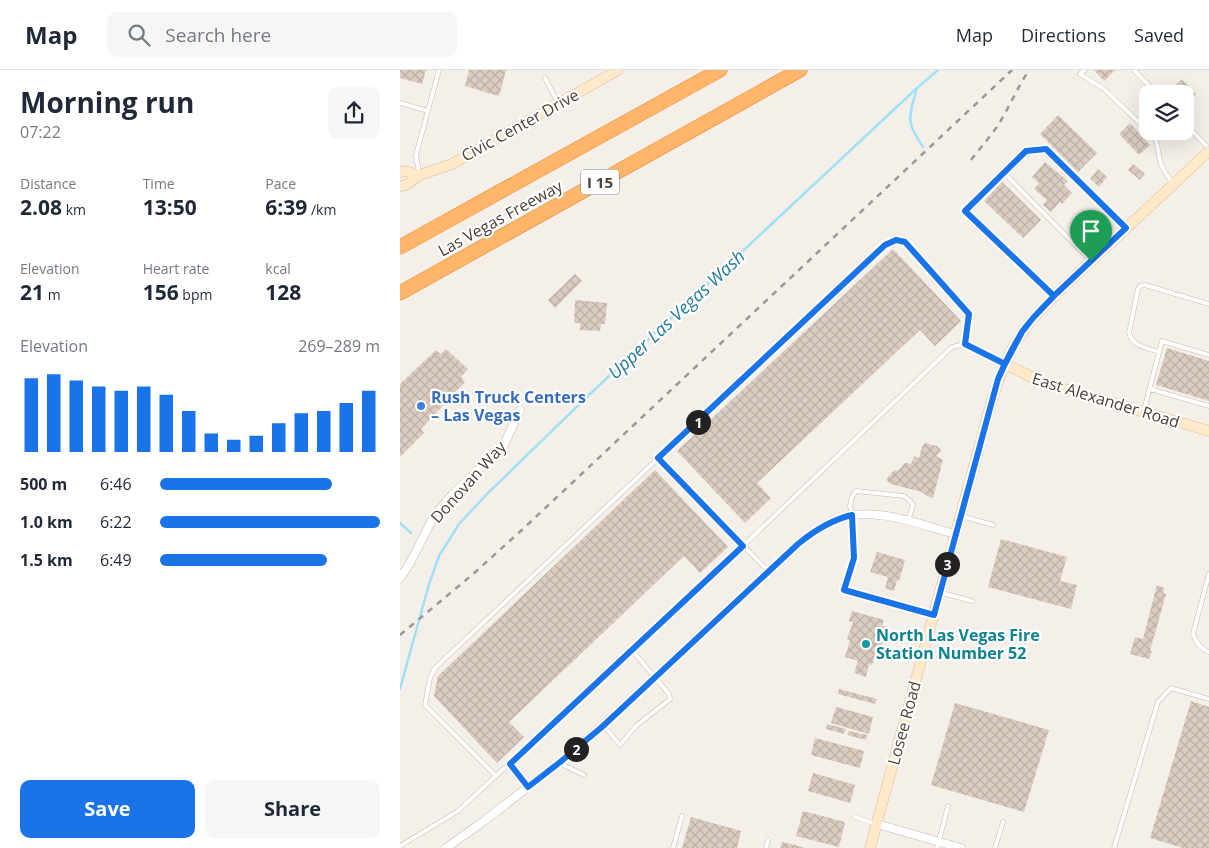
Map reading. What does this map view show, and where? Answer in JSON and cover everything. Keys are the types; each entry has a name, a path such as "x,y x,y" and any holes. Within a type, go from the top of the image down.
{"highway":[{"name":"Las Vegas Freeway","path":"400,247 720,70"},
{"name":"Las Vegas Freeway","path":"400,293 800,70"}],"main road":[{"name":"Civic Center Drive","path":"420,175 452,164 618,70"},
{"name":"Losee Road","path":"870,848 960,516 996,388 1005,364 1022,332 1033,318 1209,150"},
{"path":"400,172 405,171 420,175"},
{"path":"400,186 406,185 420,175"},
{"name":"East Alexander Road","path":"1005,364 1044,383 1209,431"}],"street":[{"name":"Donovan Way","path":"400,578 435,517 451,496 504,445 520,410"},
{"path":"446,848 559,763 603,726 768,571 812,533 832,521 852,515 875,515 908,521 955,534"},
{"path":"877,824 937,845 961,848"}],"lane":[{"path":"420,175 416,155 439,70"},
{"path":"1084,70 1080,74 1104,89 1139,122"},
{"path":"1134,70 1148,85"},
{"path":"545,78 558,103"},
{"path":"400,103 428,111"},
{"path":"1194,133 1209,150"},
{"path":"1156,140 1161,166 1173,184"},
{"path":"1054,296 965,211 1026,151 1046,149 1126,228"},
{"path":"1004,172 1091,261"},
{"path":"496,776 426,705 430,678 435,668 885,245 896,240 905,242 969,314 965,344"},
{"path":"1159,352 1130,339 1129,333 1140,286 1145,285 1209,304"},
{"path":"1143,412 1162,341 1209,355"},
{"path":"400,846 458,811 510,764 952,347 965,344 1005,364"},
{"path":"1150,389 1209,406"},
{"path":"658,458 768,571"},
{"path":"908,521 913,505 904,496 856,490 850,506 854,558 844,590 934,615"},
{"path":"960,516 993,525"},
{"path":"1209,574 1193,634 1196,644 1209,652"},
{"path":"940,593 972,601"},
{"path":"603,726 620,745 636,726 670,699 669,694 632,650"},
{"path":"1114,848 1158,702 1171,688 1209,699"},
{"path":"559,763 584,775"},
{"path":"510,764 528,787"},
{"path":"937,845 948,806"},
{"path":"673,848 682,816"},
{"path":"854,817 877,824"},
{"path":"995,848 1003,822"},
{"path":"766,848 768,840"}],"building":[{"path":"400,70 426,70 422,84 400,78"},
{"path":"469,70 506,70 499,96 465,86"},
{"path":"1094,70 1115,70 1104,81"},
{"path":"1182,79 1188,85 1175,85"},
{"path":"1058,115 1097,153 1078,172 1040,134"},
{"path":"1130,123 1139,133 1139,140 1145,140 1150,145 1139,155 1119,134"},
{"path":"1045,162 1068,181 1064,185 1072,193 1051,212 1043,205 1047,200 1034,189 1039,183 1032,177"},
{"path":"1133,164 1145,174 1140,180 1128,170"},
{"path":"1098,169 1107,177 1099,187 1090,179"},
{"path":"1002,182 1041,220 1023,238 984,201"},
{"path":"893,249 961,321 935,346 920,330 757,483 771,498 745,523 677,451"},
{"path":"575,274 582,281 555,308 548,300"},
{"path":"575,300 607,303 605,324 601,324 600,331 580,330 580,323 574,323"},
{"path":"1167,348 1209,361 1209,401 1156,385"},
{"name":"Rush Truck Centers – Las Vegas","path":"446,349 468,369 461,377 465,382 421,429 424,433 400,457 400,384 436,350 441,354"},
{"path":"925,443 937,446 941,450 936,456 943,460 933,498 922,492 891,484 886,480 894,470 898,471 905,463 911,464 914,456 919,458"},
{"path":"655,470 728,547 700,573 684,556 509,722 524,737 497,763 434,696 438,676"},
{"path":"1001,539 1067,557 1060,581 1077,585 1071,609 988,587"},
{"path":"877,552 905,560 894,591 885,588 888,577 870,572"},
{"path":"1157,585 1164,588 1163,593 1166,594 1149,659 1130,654 1135,637 1143,639"},
{"name":"North Las Vegas Fire Station Number 52","path":"852,611 884,620 882,626 887,627 881,649 877,647 872,665 869,664 866,677 854,673 858,661 845,657 850,640 847,639 853,622 849,621"},
{"path":"839,689 877,699 875,704 838,694"},
{"path":"1191,701 1209,707 1209,848 1183,848 1150,838"},
{"path":"955,703 1049,730 1024,812 931,785"},
{"path":"836,707 873,717 869,734 831,723"},
{"path":"827,724 846,729 844,734 826,729"},
{"path":"849,731 867,735 866,740 847,735"},
{"path":"815,738 864,751 860,768 811,755"},
{"path":"813,773 855,785 850,803 808,791"},
{"path":"803,811 845,822 839,847 796,836"},
{"path":"691,817 741,831 737,848 682,848"},
{"path":"782,842 803,847 803,848 780,848"}],"waterway":[{"name":"Upper Las Vegas Wash","path":"400,689 429,584 439,556 459,524 488,493 591,393 938,70"},
{"path":"917,88 910,119 913,131 923,147"},
{"path":"400,523 411,533"}],"railway":[{"path":"400,635 472,575 524,528 1012,70"},
{"path":"971,160 1000,122 1029,70"}],"place":[{"name":"Rush Truck Centers – Las Vegas","path":"421,406"},
{"name":"North Las Vegas Fire Station Number 52","path":"866,644"}],"route":[{"path":"1091,261 1033,318 1022,332 1005,364 965,344 969,314 905,242 896,240 885,245 658,458 743,546 510,764 528,787 603,726 798,544 832,521 852,515 854,558 844,590 934,615 998,379 1022,332 1033,318 1054,296 965,211 1026,151 1046,149 1126,228 1091,261"}]}
